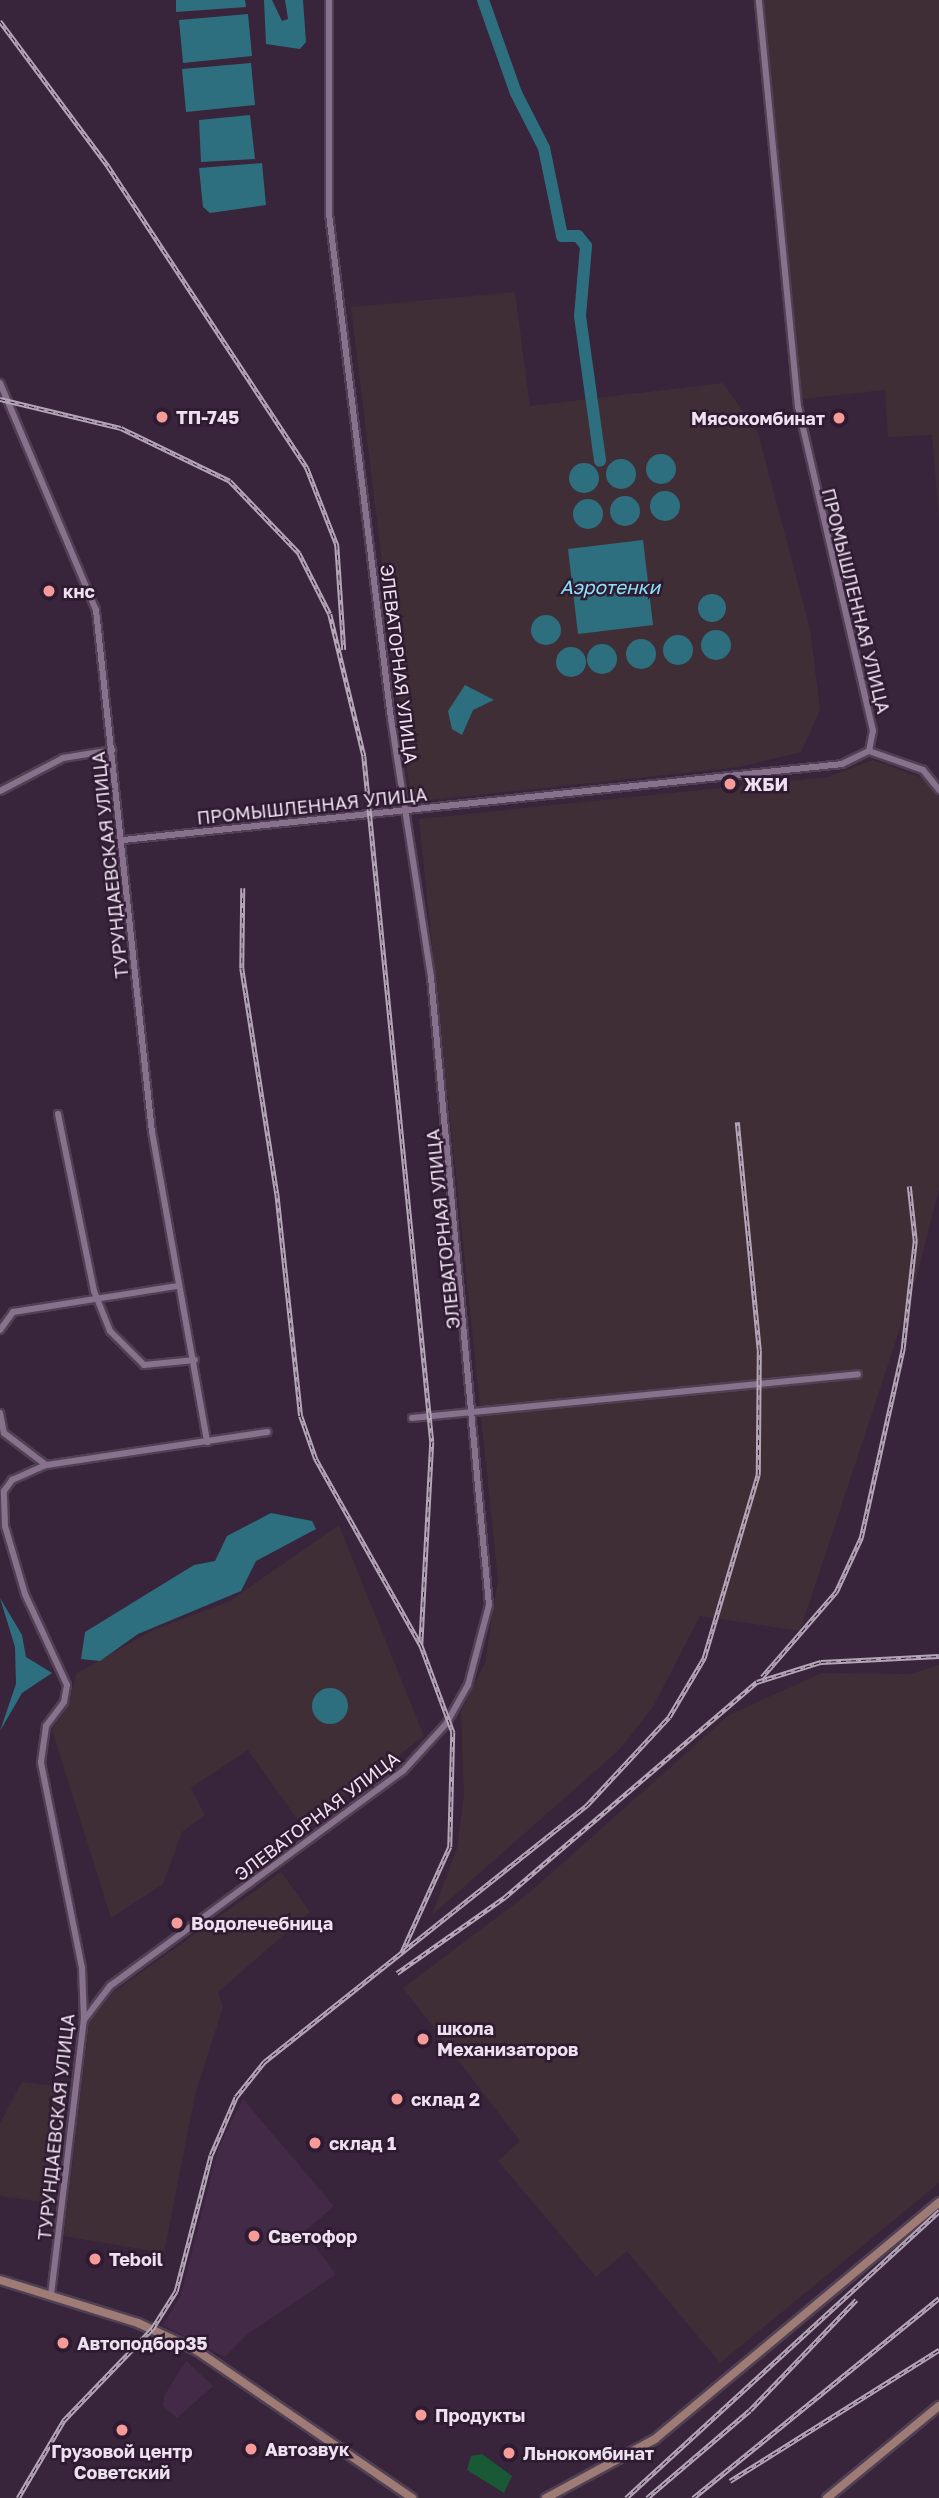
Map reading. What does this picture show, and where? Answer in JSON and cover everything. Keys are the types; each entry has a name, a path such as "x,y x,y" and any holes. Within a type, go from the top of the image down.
{"street":[{"name":"ЭЛЕВАТОРНАЯ УЛИЦА","path":"84,2020 110,1986 384,1787 452,1714 478,1658 489,1605 474,1413 409,810 391,719 329,214 329,0"},
{"name":"ПРОМЫШЛЕННАЯ УЛИЦА","path":"123,840 832,766 869,751 873,731 797,407 759,0"},
{"name":"ТУРУНДАЕВСКАЯ УЛИЦА","path":"0,383 96,610 123,840 152,1132 178,1286 195,1360 206,1442"},
{"path":"0,792 64,758 112,750"},
{"path":"869,751 923,770 939,790"},
{"path":"58,1114 97,1298 110,1331 144,1365 195,1360"},
{"path":"0,1330 13,1312 178,1286"},
{"path":"412,1418 714,1386 859,1374"},
{"path":"0,1413 4,1433 46,1465"},
{"name":"ТУРУНДАЕВСКАЯ УЛИЦА","path":"51,2295 84,2020 82,1968 41,1762 46,1726 64,1702 66,1685 25,1594 2,1502 12,1480 46,1465 268,1432"},
{"path":"546,2498 655,2439 939,2202"},
{"path":"0,2280 145,2326 205,2355 412,2498"},
{"path":"827,2498 939,2406"}],"shaded area":[{"path":"764,0 939,0 939,517 932,435 888,437 885,390 801,399"},
{"path":"515,292 530,406 723,383 758,433 810,629 820,710 801,752 739,767 411,802 351,307"},
{"path":"873,760 939,784 939,1189 915,1283 800,1631 700,1616 653,1707 620,1749 432,1915 457,1848 464,1794 461,1712 485,1663 498,1580 419,819 828,777"},
{"path":"339,1525 424,1736 303,1827 248,1750 191,1788 205,1815 182,1832 163,1884 111,1918 52,1730 70,1700 76,1674 151,1631 230,1601"},
{"path":"939,1665 939,2183 720,2363 627,2251 596,2277 498,2161 520,2141 403,1988 528,1894 729,1715 822,1673 910,1674"},
{"path":"281,1872 310,1912 218,1992 223,2007 195,2095 164,2253 64,2236 89,2023 114,1992"},
{"path":"22,2082 66,2087 50,2203 0,2196 0,2123"},
{"path":"243,2099 334,2206 304,2232 336,2274 248,2334 225,2357 163,2325 181,2295 218,2149"},
{"path":"186,2361 213,2386 177,2418 163,2406 164,2396"}],"green space":[{"path":"482,2454 512,2476 504,2493 467,2470 471,2456"}],"water":[{"path":"176,0 245,0 246,7 176,12"},
{"path":"264,0 272,0 282,21 288,19 285,0 303,0 306,42 300,49 266,44"},
{"path":"248,14 252,56 183,63 179,20"},
{"path":"251,63 255,105 186,112 182,69"},
{"path":"250,115 255,159 201,162 199,120"},
{"path":"262,163 266,205 210,213 203,207 199,168"},
{"path":"661,454 671,459 676,469 671,479 661,484 651,479 646,469 651,459"},
{"path":"621,459 631,464 636,474 631,484 621,489 611,484 606,474 611,464"},
{"path":"584,463 594,468 599,478 594,488 584,493 574,488 569,478 574,468"},
{"path":"665,491 675,496 680,506 675,516 665,521 655,516 650,506 655,496"},
{"path":"625,496 635,501 640,511 635,521 625,526 615,521 610,511 615,501"},
{"path":"588,499 598,504 603,514 598,524 588,529 578,524 573,514 578,504"},
{"name":"Аэротенки","path":"643,540 653,625 578,634 568,549"},
{"path":"712,594 722,598 726,608 722,618 712,622 702,618 698,608 702,598"},
{"path":"546,615 556,620 561,630 556,640 546,645 536,640 531,630 536,620"},
{"path":"716,630 726,635 731,645 726,655 716,660 706,655 701,645 706,635"},
{"path":"678,635 688,640 693,650 688,660 678,665 668,660 663,650 668,640"},
{"path":"641,639 651,644 656,654 651,664 641,669 631,664 626,654 631,644"},
{"path":"602,644 612,649 617,659 612,669 602,674 592,669 587,659 592,649"},
{"path":"571,647 581,652 586,662 581,672 571,677 561,672 556,662 561,652"},
{"path":"465,685 494,700 473,710 462,735 452,729 448,711"},
{"path":"271,1513 312,1521 316,1529 256,1561 241,1591 138,1634 100,1661 81,1659 85,1632 194,1565 215,1561 227,1536"},
{"path":"0,1598 22,1635 26,1657 52,1673 22,1693 0,1731 16,1684 15,1647"},
{"path":"330,1688 343,1693 348,1706 343,1719 330,1724 317,1719 312,1706 317,1693"}],"waterway":[{"path":"483,0 516,93 544,148 562,236 578,236 586,246 580,316 600,461"}],"railway":[{"path":"0,21 108,166 307,468 337,545 344,650"},
{"path":"0,399 121,428 230,481 299,553 330,614 364,756 432,1442 421,1645"},
{"path":"243,888 242,968 277,1193 301,1416 316,1459 421,1645 453,1732 450,1847 402,1953"},
{"path":"18,2498 64,2420 152,2329 176,2291 211,2155 236,2097 264,2062 587,1805 669,1717 704,1658 758,1475 759,1350 737,1122"},
{"path":"762,1677 836,1592 861,1538 903,1348 915,1241 909,1186"},
{"path":"397,1973 505,1897 757,1682 821,1662 939,1656"},
{"path":"626,2498 939,2211"},
{"path":"693,2498 939,2298"},
{"path":"647,2498 750,2410 856,2300"},
{"path":"730,2481 939,2350"}],"place":[{"name":"ТП-745","path":"162,417"},
{"name":"Мясокомбинат","path":"839,418"},
{"name":"кнс","path":"49,591"},
{"name":"ЖБИ","path":"730,784"},
{"name":"Водолечебница","path":"177,1923"},
{"name":"школа Механизаторов","path":"423,2039"},
{"name":"склад 2","path":"397,2099"},
{"name":"склад 1","path":"315,2143"},
{"name":"Светофор","path":"254,2236"},
{"name":"Teboil","path":"95,2259"},
{"name":"Автоподбор35","path":"63,2343"},
{"name":"Продукты","path":"421,2415"},
{"name":"Грузовой центр Советский","path":"122,2430"},
{"name":"Автозвук","path":"251,2449"},
{"name":"Льнокомбинат","path":"509,2453"}]}
